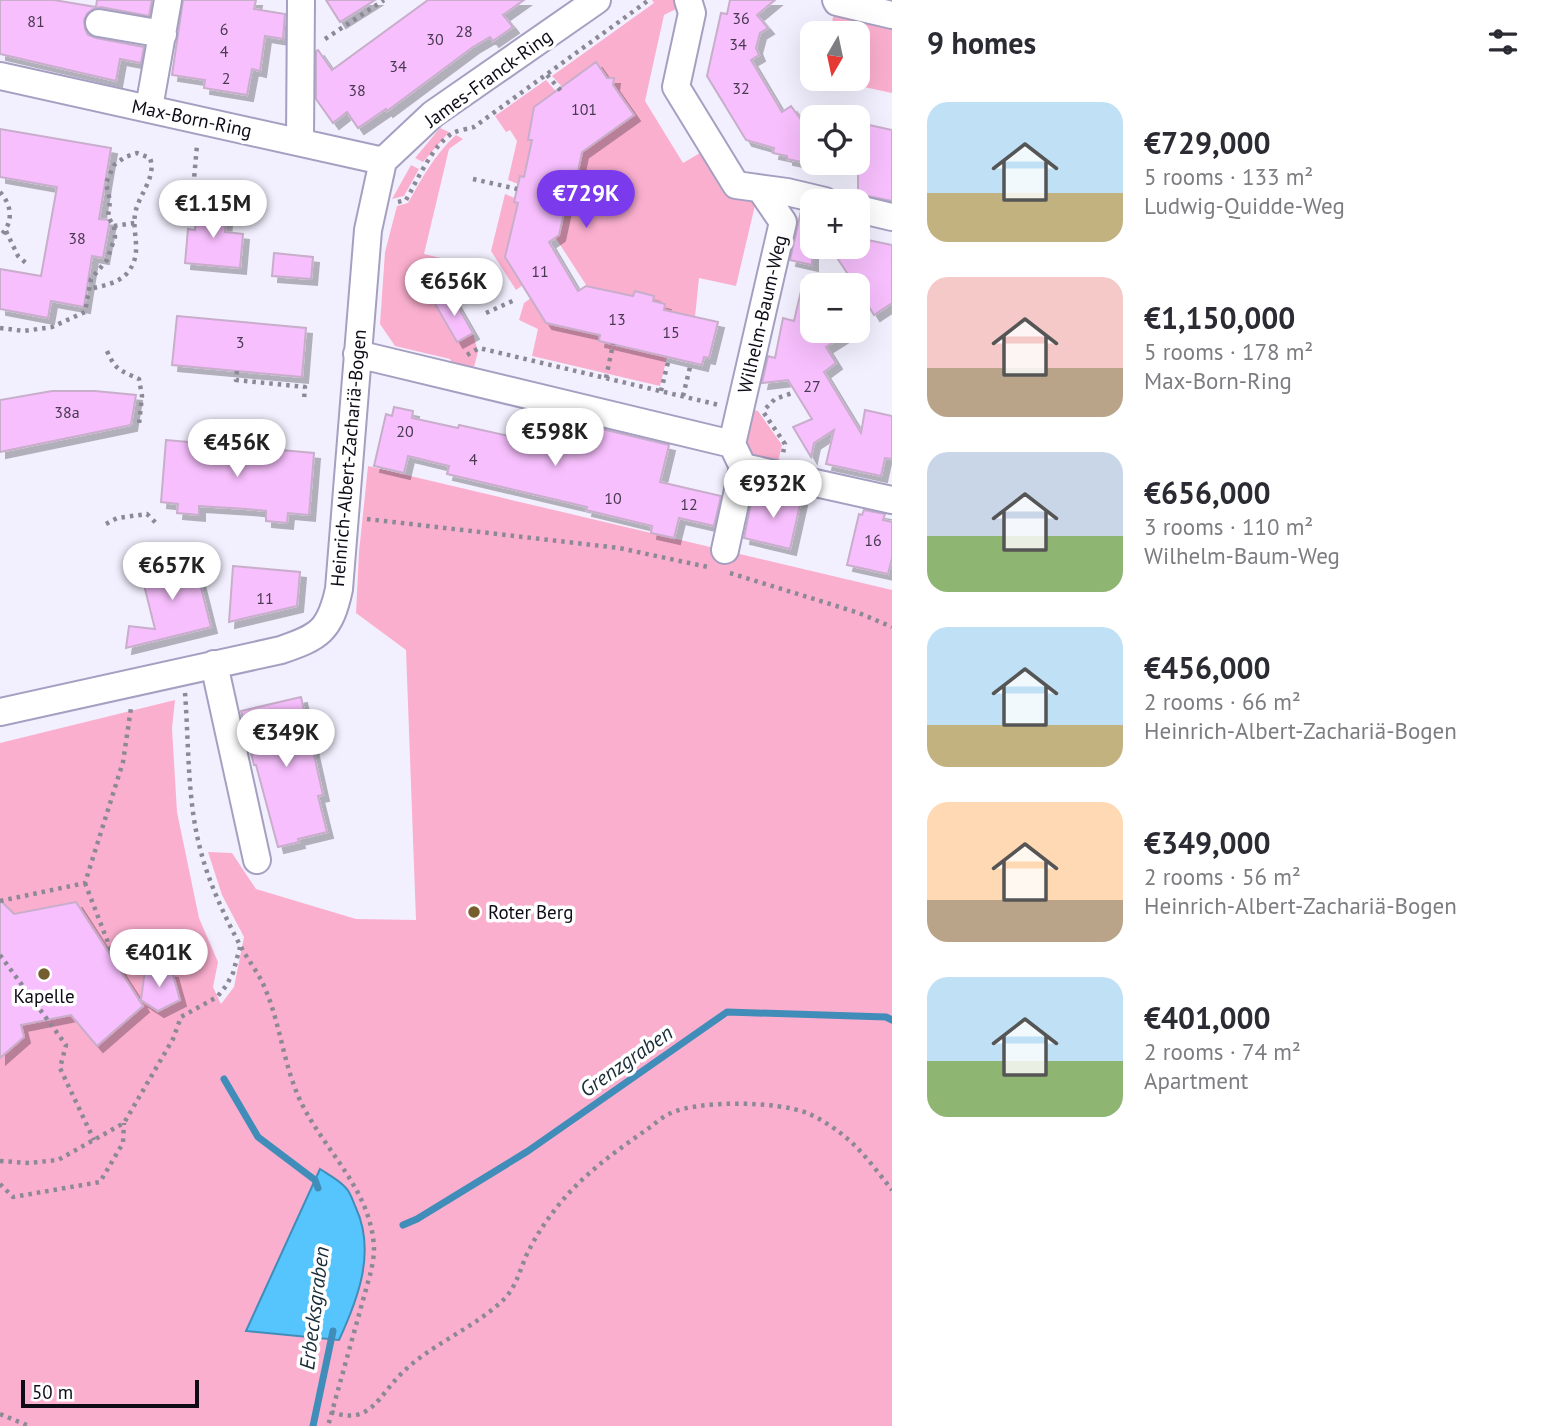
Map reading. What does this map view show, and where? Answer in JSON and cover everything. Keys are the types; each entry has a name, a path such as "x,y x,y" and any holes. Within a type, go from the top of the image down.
{"street":[{"path":"149,108 168,0"},
{"path":"300,141 301,0"},
{"name":"James-Franck-Ring","path":"383,161 433,114 597,0"},
{"path":"688,0 692,13 676,87 736,185 800,195"},
{"path":"836,0 892,15"},
{"path":"99,23 163,34"},
{"name":"Max-Born-Ring","path":"0,76 383,161"},
{"name":"Heinrich-Albert-Zachariä-Bogen","path":"0,712 281,650 312,639 322,629 330,617 338,589 368,229 383,161"},
{"name":"Wilhelm-Baum-Weg","path":"725,550 737,455 752,406 783,222 761,190"},
{"path":"870,212 892,217"},
{"path":"357,354 435,372 737,455 778,475 892,500"},
{"path":"214,664 257,860"}],"path":[{"path":"301,55 384,0"},
{"path":"373,208 406,200 431,157 453,133 474,127 649,0"},
{"path":"547,75 562,92"},
{"path":"192,202 200,120"},
{"path":"0,328 24,331 52,327 85,312 89,289 91,279 107,260 115,237 114,226 108,217 110,201 106,183 114,165 125,157 137,153 150,158 151,172 137,206 135,223 138,245 127,275 117,281 89,289"},
{"path":"473,179 517,189"},
{"path":"0,192 9,204 7,228 18,256 27,264"},
{"path":"114,226 135,223"},
{"path":"0,224 7,228"},
{"path":"0,236 7,228"},
{"path":"486,313 517,299"},
{"path":"606,378 613,344"},
{"path":"435,372 479,348 727,406 752,406 795,392"},
{"path":"107,351 113,365 120,372 139,379 142,396 139,424"},
{"path":"661,391 669,358"},
{"path":"683,396 691,363"},
{"path":"237,371 236,380 305,387 304,399"},
{"path":"752,406 785,444 778,475"},
{"path":"106,524 117,518 147,514 156,523"},
{"path":"344,517 529,536 618,548 680,560 859,613 892,627"},
{"path":"184,671 194,814 201,853 240,946 263,984 299,1098 352,1182 369,1216 374,1250 370,1275 328,1426"},
{"path":"114,958 85,883 124,762 135,681"},
{"path":"0,901 85,883"},
{"path":"0,1184 13,1197 100,1182 122,1143 124,1123 173,1039 181,1017 217,997 233,973 240,946"},
{"path":"0,956 66,1045 60,1068 94,1140"},
{"path":"331,1412 354,1416 373,1407 402,1372 501,1302 514,1286 544,1225 572,1190 621,1147 671,1112 709,1105 751,1104 807,1113 839,1131 864,1155 892,1190"},
{"path":"0,1161 29,1163 58,1160 124,1123"},
{"path":"0,1414 29,1426"}],"shaded area":[{"path":"652,0 677,0 680,7 664,15 645,101 683,163 700,153 724,194 756,201 736,286 699,278 695,317 664,310 665,304 653,301 653,296 635,291 633,296 613,292 604,297 592,294 555,237 569,189 586,191 589,176 573,173 577,156 634,115 613,85 614,78 607,78 597,63 565,84 565,90 552,76 654,3"},
{"path":"835,10 892,22 892,93 870,88 870,21 832,21"},
{"path":"546,80 559,95 551,95 534,110 528,139 532,140 524,177 520,176 518,184 508,180 517,141 510,130 506,132 495,116"},
{"path":"440,128 449,132 423,162 415,158"},
{"path":"456,135 463,139 449,149 424,254 453,261 421,281 457,342 473,333 478,352 474,367 470,370 454,366 450,359 395,346 380,324 385,252 397,206 408,203 435,158"},
{"path":"411,165 419,169 404,196 392,199"},
{"path":"505,194 515,198 514,202 518,203 505,257 523,285 516,290 491,251"},
{"path":"531,298 547,323 600,335 599,341 625,347 655,348 654,354 667,357 660,386 532,356 538,329 519,320 524,303"},
{"path":"753,410 758,411 782,445 778,462 751,456 745,446"},
{"path":"368,466 892,590 892,1426 0,1426 0,743 175,700 172,728 177,812 199,918 218,962 213,987 221,1004 234,987 244,937 222,895 208,852 232,853 256,889 356,919 416,920 406,650 356,613"}],"water":[{"path":"320,1169 340,1182 349,1192 362,1225 364,1241 358,1292 339,1340 246,1331"}],"building":[{"path":"0,0 54,0 96,7 97,0 152,0 149,16 101,7 93,9 84,20 88,35 144,47 141,63 120,59 116,81 0,54"},
{"path":"183,0 256,0 254,9 285,14 283,39 265,36 260,71 252,69 247,95 204,88 205,80 172,75"},
{"path":"326,0 375,0 340,22"},
{"path":"428,0 524,0 503,15 513,27 493,41 490,37 473,47 387,111 386,109 358,128 347,112 333,123 316,99 316,51 318,50 332,70"},
{"path":"730,0 775,0 757,15 768,28 760,33 756,48 759,55 751,60 782,112 791,106 800,118 800,162 773,153 774,148 746,140 707,76 721,13 727,14"},
{"path":"596,62 607,78 614,78 613,85 634,115 582,152 574,190 569,189 559,235 549,242 578,291 586,286 633,296 635,291 654,296 653,301 665,304 664,310 718,322 709,358 704,357 702,365 599,341 600,335 546,323 505,257 518,203 514,202 520,176 524,177 532,140 528,140 534,107"},
{"path":"870,125 892,130 892,201 870,196 870,189 858,189 858,175 870,175"},
{"path":"0,129 111,148 99,219 110,220 103,258 92,256 84,307 51,301 48,318 0,309 0,269 41,276 57,187 0,177"},
{"path":"197,205 227,207 225,232 243,234 240,268 185,263 188,229 195,230"},
{"path":"800,215 800,259 812,259 812,265 790,260"},
{"path":"870,240 892,245 892,303 874,315 870,308 870,273 847,273 838,259 870,259"},
{"path":"274,253 313,257 311,279 272,276"},
{"path":"450,293 473,333 457,342 434,302"},
{"path":"800,295 800,343 832,343 826,347 836,363 824,372 861,433 865,410 892,416 892,459 885,458 881,476 826,464 834,430 814,443 811,457 793,427 812,419 788,380 762,383 768,356 775,358 783,318 794,321"},
{"path":"177,316 306,328 302,377 172,365"},
{"path":"52,391 136,395 131,425 0,452 0,400"},
{"path":"394,407 413,411 412,418 527,440 530,428 557,434 560,419 669,445 660,482 721,496 714,526 679,518 674,538 651,533 652,526 586,510 587,507 447,474 449,466 408,456 404,473 374,466 386,414 392,416"},
{"path":"166,440 314,453 309,515 288,513 287,523 266,521 266,511 246,509 199,506 199,515 177,513 178,504 161,502"},
{"path":"762,491 801,500 790,549 744,538 751,503 758,505"},
{"path":"864,510 885,514 883,520 892,522 892,558 888,574 847,565 859,514 862,515"},
{"path":"193,556 211,627 126,648 129,626 155,629 140,569"},
{"path":"233,566 300,572 297,606 229,622"},
{"path":"301,697 323,795 318,796 327,832 278,847 241,711"},
{"name":"Kapelle","path":"0,900 14,914 76,902 143,1006 97,1046 71,1015 21,1025 24,1037 0,1058"},
{"path":"145,969 172,972 180,1000 158,1011 141,1000"}],"waterway":[{"name":"Grenzgraben","path":"403,1225 528,1151 727,1012 886,1017 892,1020"},
{"path":"224,1079 258,1137 315,1180 318,1188"},
{"name":"Erbecksgraben","path":"313,1426 333,1331"}],"place":[{"name":"Roter Berg","path":"474,912"},
{"name":"Kapelle","path":"44,974"}]}
